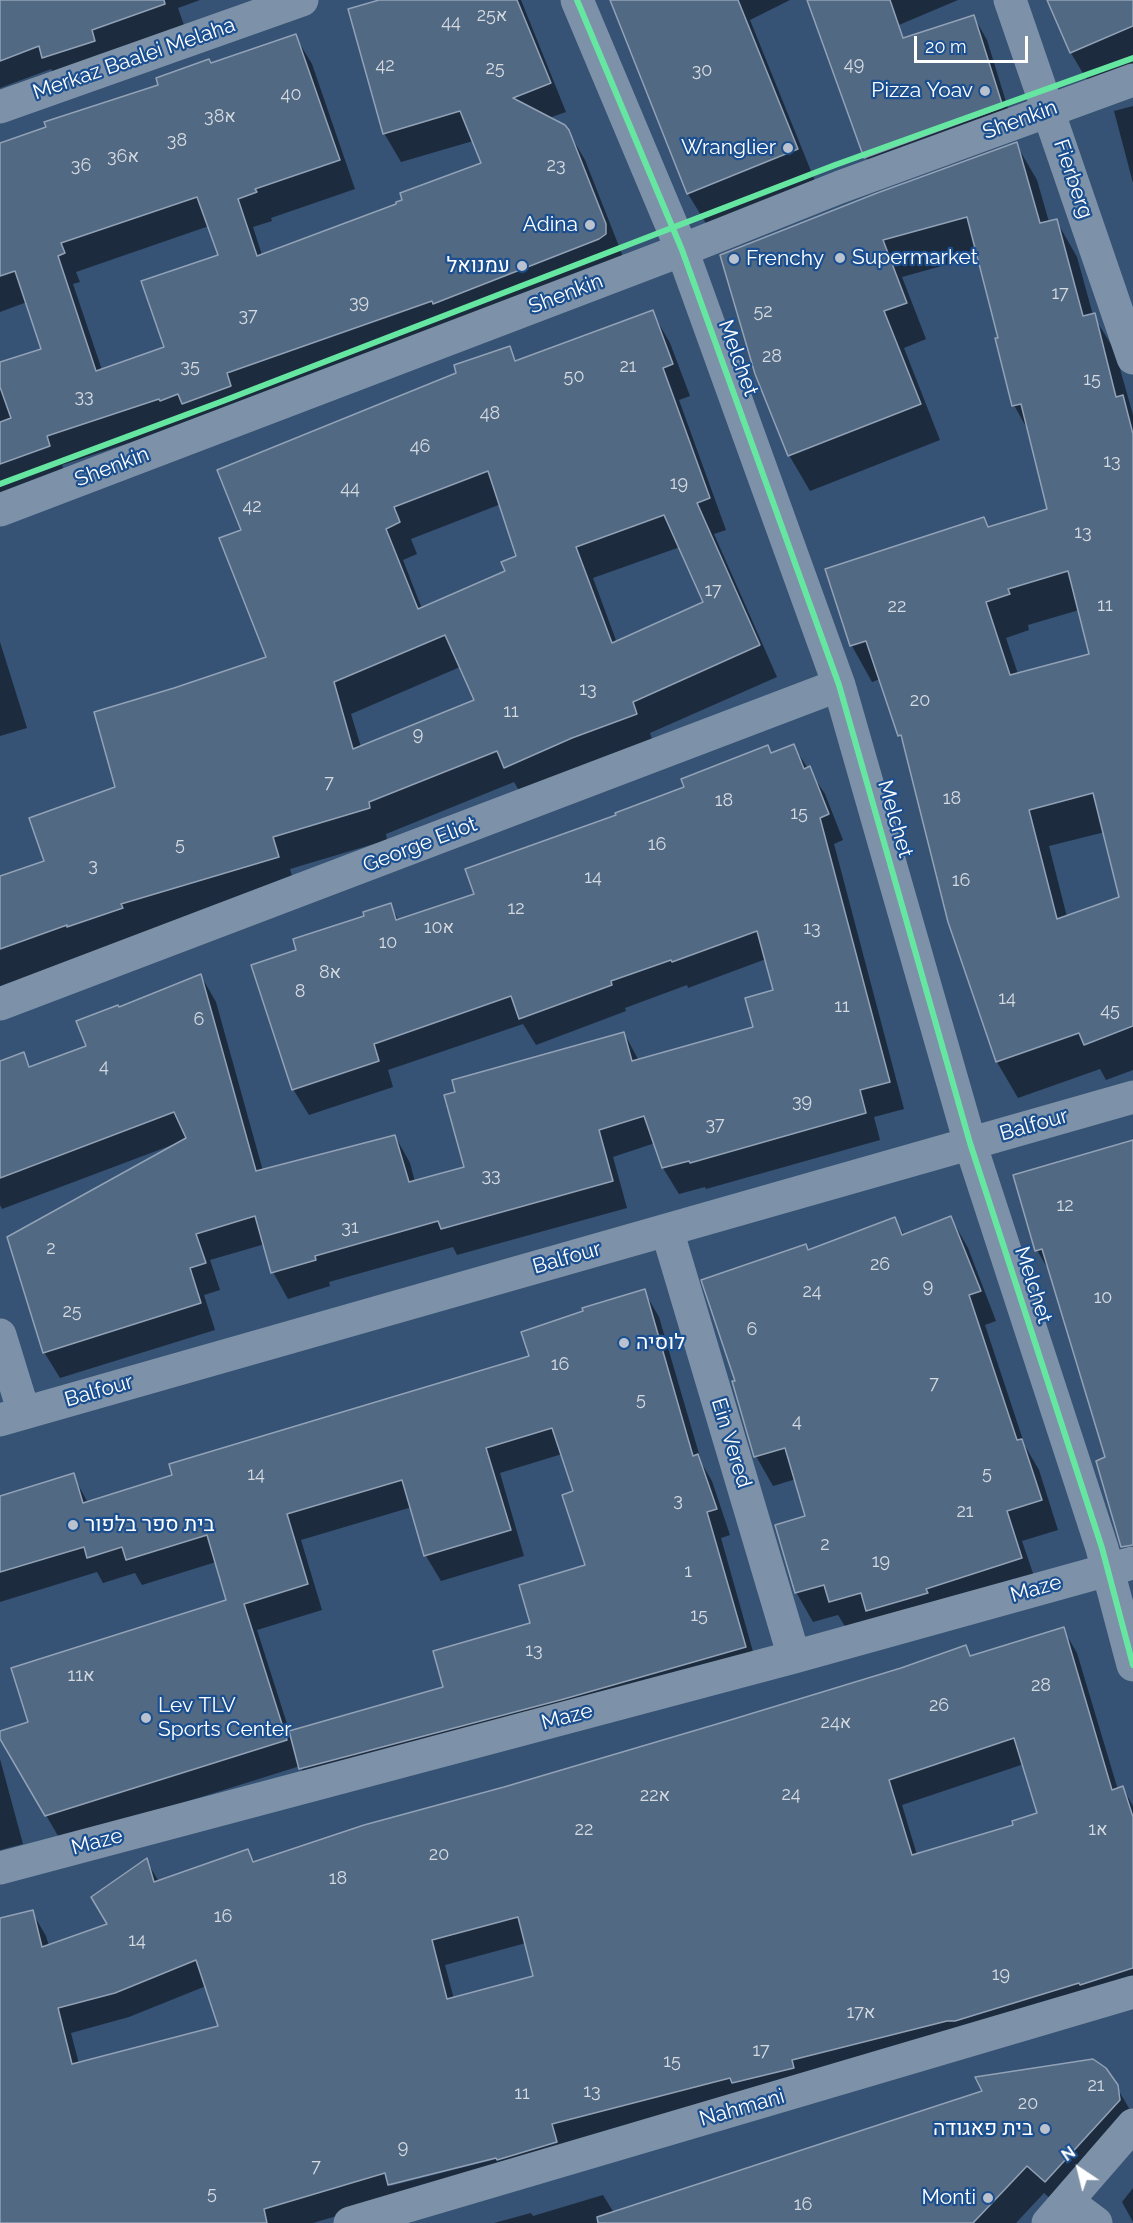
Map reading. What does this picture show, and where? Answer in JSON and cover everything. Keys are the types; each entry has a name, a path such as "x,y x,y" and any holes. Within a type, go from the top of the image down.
{"street":[{"name":"Merkaz Baalei Melaha","path":"0,107 302,0"},
{"name":"Melchet","path":"577,0 682,250 839,686 970,1143 1120,1566 1133,1665"},
{"name":"Fierberg","path":"1010,0 1133,358"},
{"name":"Shenkin","path":"0,510 682,250 840,187 1133,80"},
{"name":"George Eliot","path":"0,1004 839,686"},
{"name":"Balfour","path":"12,1416 1133,1097"},
{"name":"Ein Vered","path":"668,1230 794,1657"},
{"path":"0,1335 12,1416"},
{"name":"Maze","path":"0,1868 794,1657 1120,1566"},
{"name":"Nahmani","path":"350,2223 1133,1992"},
{"path":"1096,2223 1058,2213 1133,2125"}],"building":[{"path":"0,0 164,0 165,4 92,30 95,41 42,58 39,46 0,61"},
{"path":"379,0 517,0 551,83 513,98 565,125 569,130 606,224 606,234 599,239 433,304 432,301 227,373 231,386 182,404 178,394 47,436 50,446 0,464 0,422 11,418 0,387 0,362 41,349 15,271 0,276 0,143 46,127 44,122 158,85 156,78 209,59 211,63 296,34 340,160 255,189 257,192 238,199 257,256 396,204 402,200 400,193 481,163 460,111 383,134 348,9","holes":["197,197 218,255 141,281 164,347 96,371 58,256 65,253 61,243"]},
{"path":"610,0 738,0 798,149 687,194"},
{"path":"807,0 890,0 903,38 974,15 1003,107 864,158"},
{"path":"1047,0 1133,0 1133,26 1070,53"},
{"path":"1017,142 1040,223 1057,219 1083,316 1095,313 1116,397 1123,395 1133,434 1133,1026 1084,1045 1079,1033 996,1062 948,922 901,735 898,736 866,641 850,646 825,569 984,517 988,527 1047,509 1021,404 1012,406 995,338 998,338 967,217 883,240 907,303 884,311 921,404 788,456 755,374 720,255 877,193","holes":["1068,571 1089,654 1010,675 986,602 1010,594 1008,589","1093,793 1119,897 1057,919 1029,810"]},
{"path":"653,310 673,364 663,368 710,498 697,503 760,645 633,702 637,714 572,738 504,768 497,751 369,802 370,808 273,837 279,857 121,904 123,908 0,949 0,876 44,861 29,818 115,787 94,712 266,657 219,538 241,530 217,470 456,373 454,365 510,346 515,361","holes":["488,471 516,556 501,562 505,571 418,609 386,529 400,522 394,507","664,515 703,602 612,643 576,547","445,635 474,700 353,749 334,682"]},
{"path":"794,744 804,769 810,766 829,814 820,818 890,1082 860,1090 866,1113 690,1163 689,1161 662,1168 644,1116 599,1130 613,1181 441,1229 438,1221 315,1256 316,1260 271,1273 255,1216 196,1234 206,1263 190,1268 201,1303 43,1353 7,1237 186,1138 174,1112 0,1178 0,1061 24,1052 29,1067 86,1046 76,1021 118,1005 119,1007 201,974 256,1171 395,1135 409,1182 464,1167 444,1095 455,1092 452,1080 624,1032 632,1061 753,1027 745,998 773,990 757,931 611,981 612,985 519,1019 511,996 374,1044 379,1061 292,1090 251,965 296,950 293,939 364,916 363,912 391,903 396,920 474,894 465,869 616,815 615,813 684,787 681,779 768,745 771,753"},
{"path":"1133,1140 1133,1545 1121,1547 1096,1461 1105,1457 1042,1249 1035,1251 1013,1175"},
{"path":"951,1216 981,1291 969,1295 1017,1440 1022,1439 1042,1500 1007,1511 1022,1558 926,1589 928,1593 866,1611 861,1593 829,1602 824,1585 795,1593 775,1525 805,1516 785,1448 754,1457 732,1381 735,1381 701,1280 806,1244 808,1250 895,1217 902,1235"},
{"path":"645,1289 693,1456 698,1454 717,1509 707,1512 746,1647 564,1699 299,1769 289,1731 443,1687 433,1651 530,1623 519,1585 585,1565 562,1495 573,1491 552,1428 486,1448 511,1530 424,1556 402,1480 287,1514 308,1584 244,1604 287,1740 45,1816 0,1739 0,1731 28,1722 11,1668 226,1600 207,1535 126,1560 122,1547 87,1558 84,1547 0,1572 0,1496 74,1473 83,1503 172,1475 169,1464 529,1356 521,1332 583,1311 582,1308"},
{"path":"1064,1627 1112,1790 1123,1786 1133,1817 1133,1968 955,2021 947,2021 792,2060 794,2068 732,2083 730,2078 552,2124 557,2142 497,2160 496,2158 388,2185 385,2173 264,2209 267,2223 0,2223 0,1918 33,1910 42,1947 107,1924 91,1897 147,1858 154,1882 248,1849 253,1862 364,1825 504,1787 727,1721 901,1668 966,1645 970,1656","holes":["1014,1738 1037,1813 1012,1821 1013,1825 912,1855 889,1780","518,1917 533,1976 447,1999 432,1940","196,1960 218,2026 72,2064 58,2008 115,1993"]},
{"path":"1093,2059 1106,2068 1118,2085 1120,2100 1045,2182 1027,2166 973,2223 598,2223 597,2217 982,2091 975,2077"}],"cycle path":[{"path":"577,0 682,250 839,685 970,1143 1102,1548 1133,1665"},
{"path":"0,484 223,401 835,165 1133,58"}],"place":[{"name":"Pizza Yoav","path":"985,91"},
{"name":"Wranglier","path":"788,148"},
{"name":"Adina","path":"590,225"},
{"name":"Supermarket","path":"840,258"},
{"name":"Frenchy","path":"734,259"},
{"name":"עמנואל","path":"522,266"},
{"name":"לוסיה","path":"624,1343"},
{"name":"בית ספר בלפור","path":"73,1525"},
{"name":"Lev TLV Sports Center","path":"146,1718"},
{"name":"בית פאגודה","path":"1045,2129"},
{"name":"Monti","path":"988,2198"}]}
